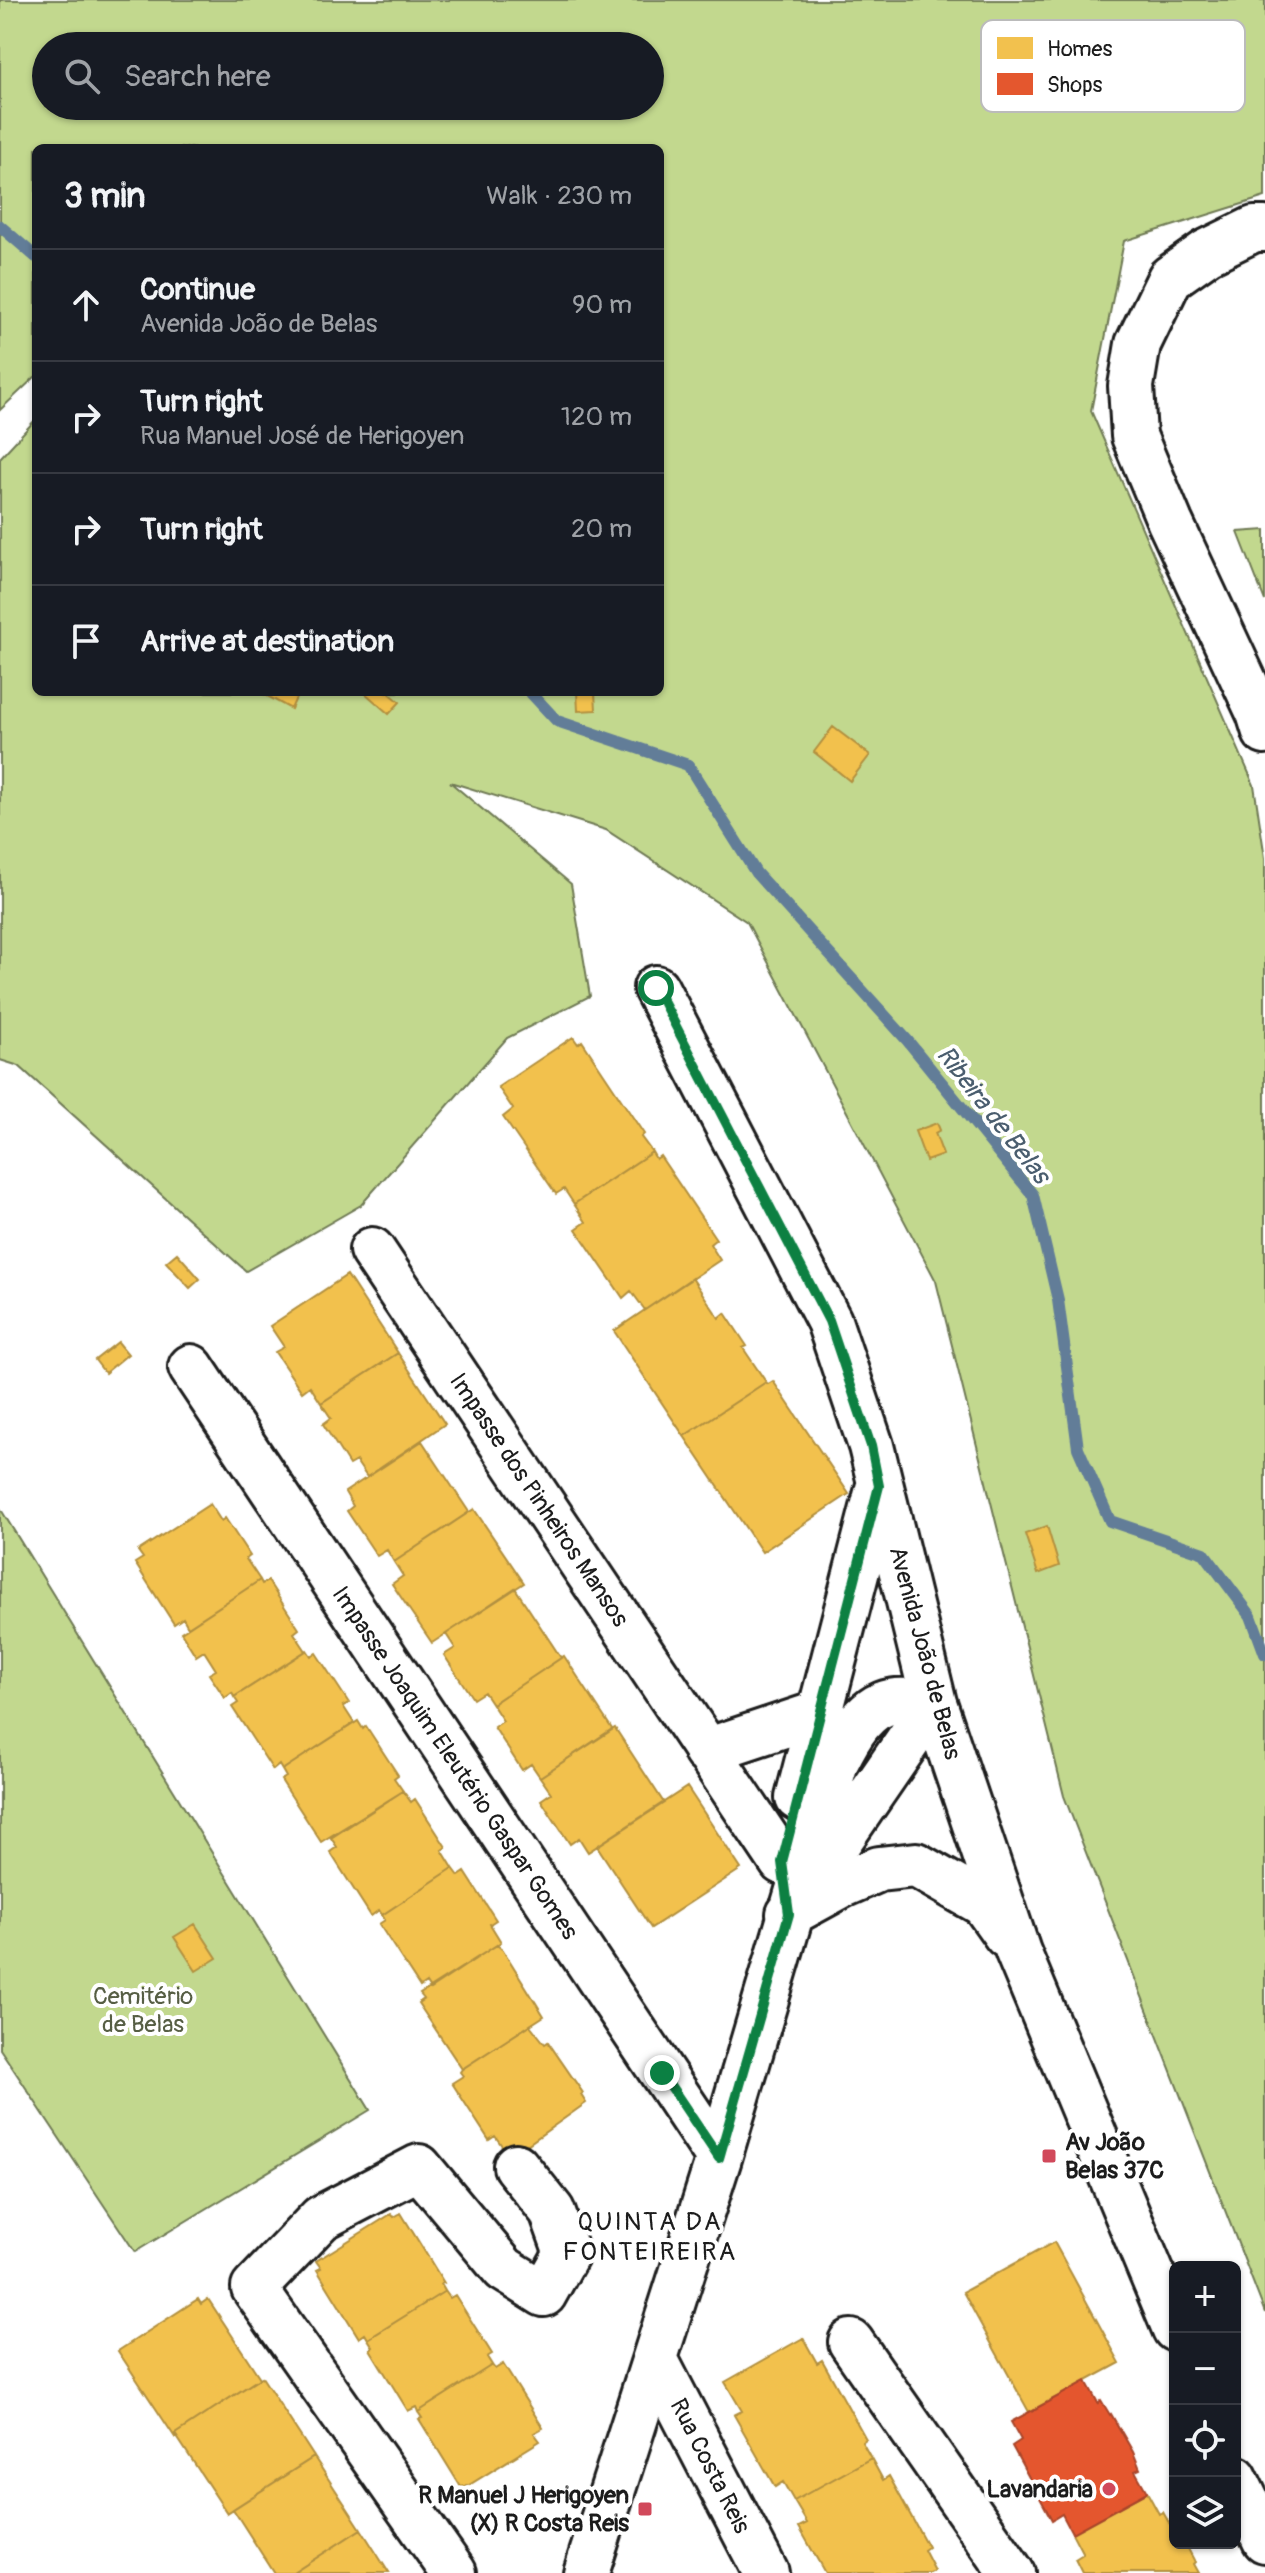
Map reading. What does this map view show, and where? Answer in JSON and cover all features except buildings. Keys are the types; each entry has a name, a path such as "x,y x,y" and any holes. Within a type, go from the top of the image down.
{"street":[{"path":"1265,229 1254,229 1207,252 1170,278 1138,344 1131,386 1134,436 1265,732"},
{"name":"Avenida João de Belas","path":"656,988 829,1321 871,1446 934,1703 1018,1952 1169,2315"},
{"name":"Impasse dos Pinheiros Mansos","path":"372,1250 782,1862"},
{"name":"Impasse Joaquim Eleutério Gaspar Gomes","path":"191,1367 719,2158"},
{"path":"789,1914 782,1862 879,1486"},
{"path":"586,2573 719,2158 836,1762 847,1739 870,1712 893,1701 934,1703"},
{"path":"706,1751 820,1713"},
{"path":"789,1914 879,1869 916,1865 984,1904 1018,1952"},
{"path":"454,2573 254,2288 321,2218 419,2167 504,2269 544,2294 567,2253 552,2211 516,2166"},
{"path":"851,2342 1012,2573"},
{"name":"Rua Costa Reis","path":"655,2359 766,2573"},
{"path":"1241,2490 1265,2540"}],"green space":[{"path":"0,0 1265,0 1265,197 1124,241 1091,411 1254,785 1265,858 1265,2313 1064,1796 936,1281 747,922 606,830 450,782 571,884 590,996 507,1038 361,1205 246,1271 19,1066 0,1060 0,458 32,423 32,696 664,696 664,144 32,144 32,380 0,410"},
{"path":"1265,530 1265,601 1238,532"},
{"name":"Cemitério de Belas","path":"0,1508 370,2110 135,2252 0,2049"}],"waterway":[{"name":"Ribeira de Belas","path":"0,226 32,254"},
{"name":"Ribeira de Belas","path":"534,696 557,721 688,765 756,873 907,1040 1033,1195 1058,1300 1078,1448 1110,1521 1204,1553 1251,1616 1265,1654"}],"place":[{"name":"Av João Belas 37C","path":"1049,2156"},
{"name":"Lavandaria","path":"1109,2489"},
{"name":"R Manuel J Herigoyen (X) R Costa Reis","path":"645,2509"}],"district":[{"name":"QUINTA DA FONTEIREIRA","path":"650,2237"}],"route":[{"path":"656,988 829,1321 871,1446 879,1486 782,1862 789,1914 719,2158 662,2073"}]}
